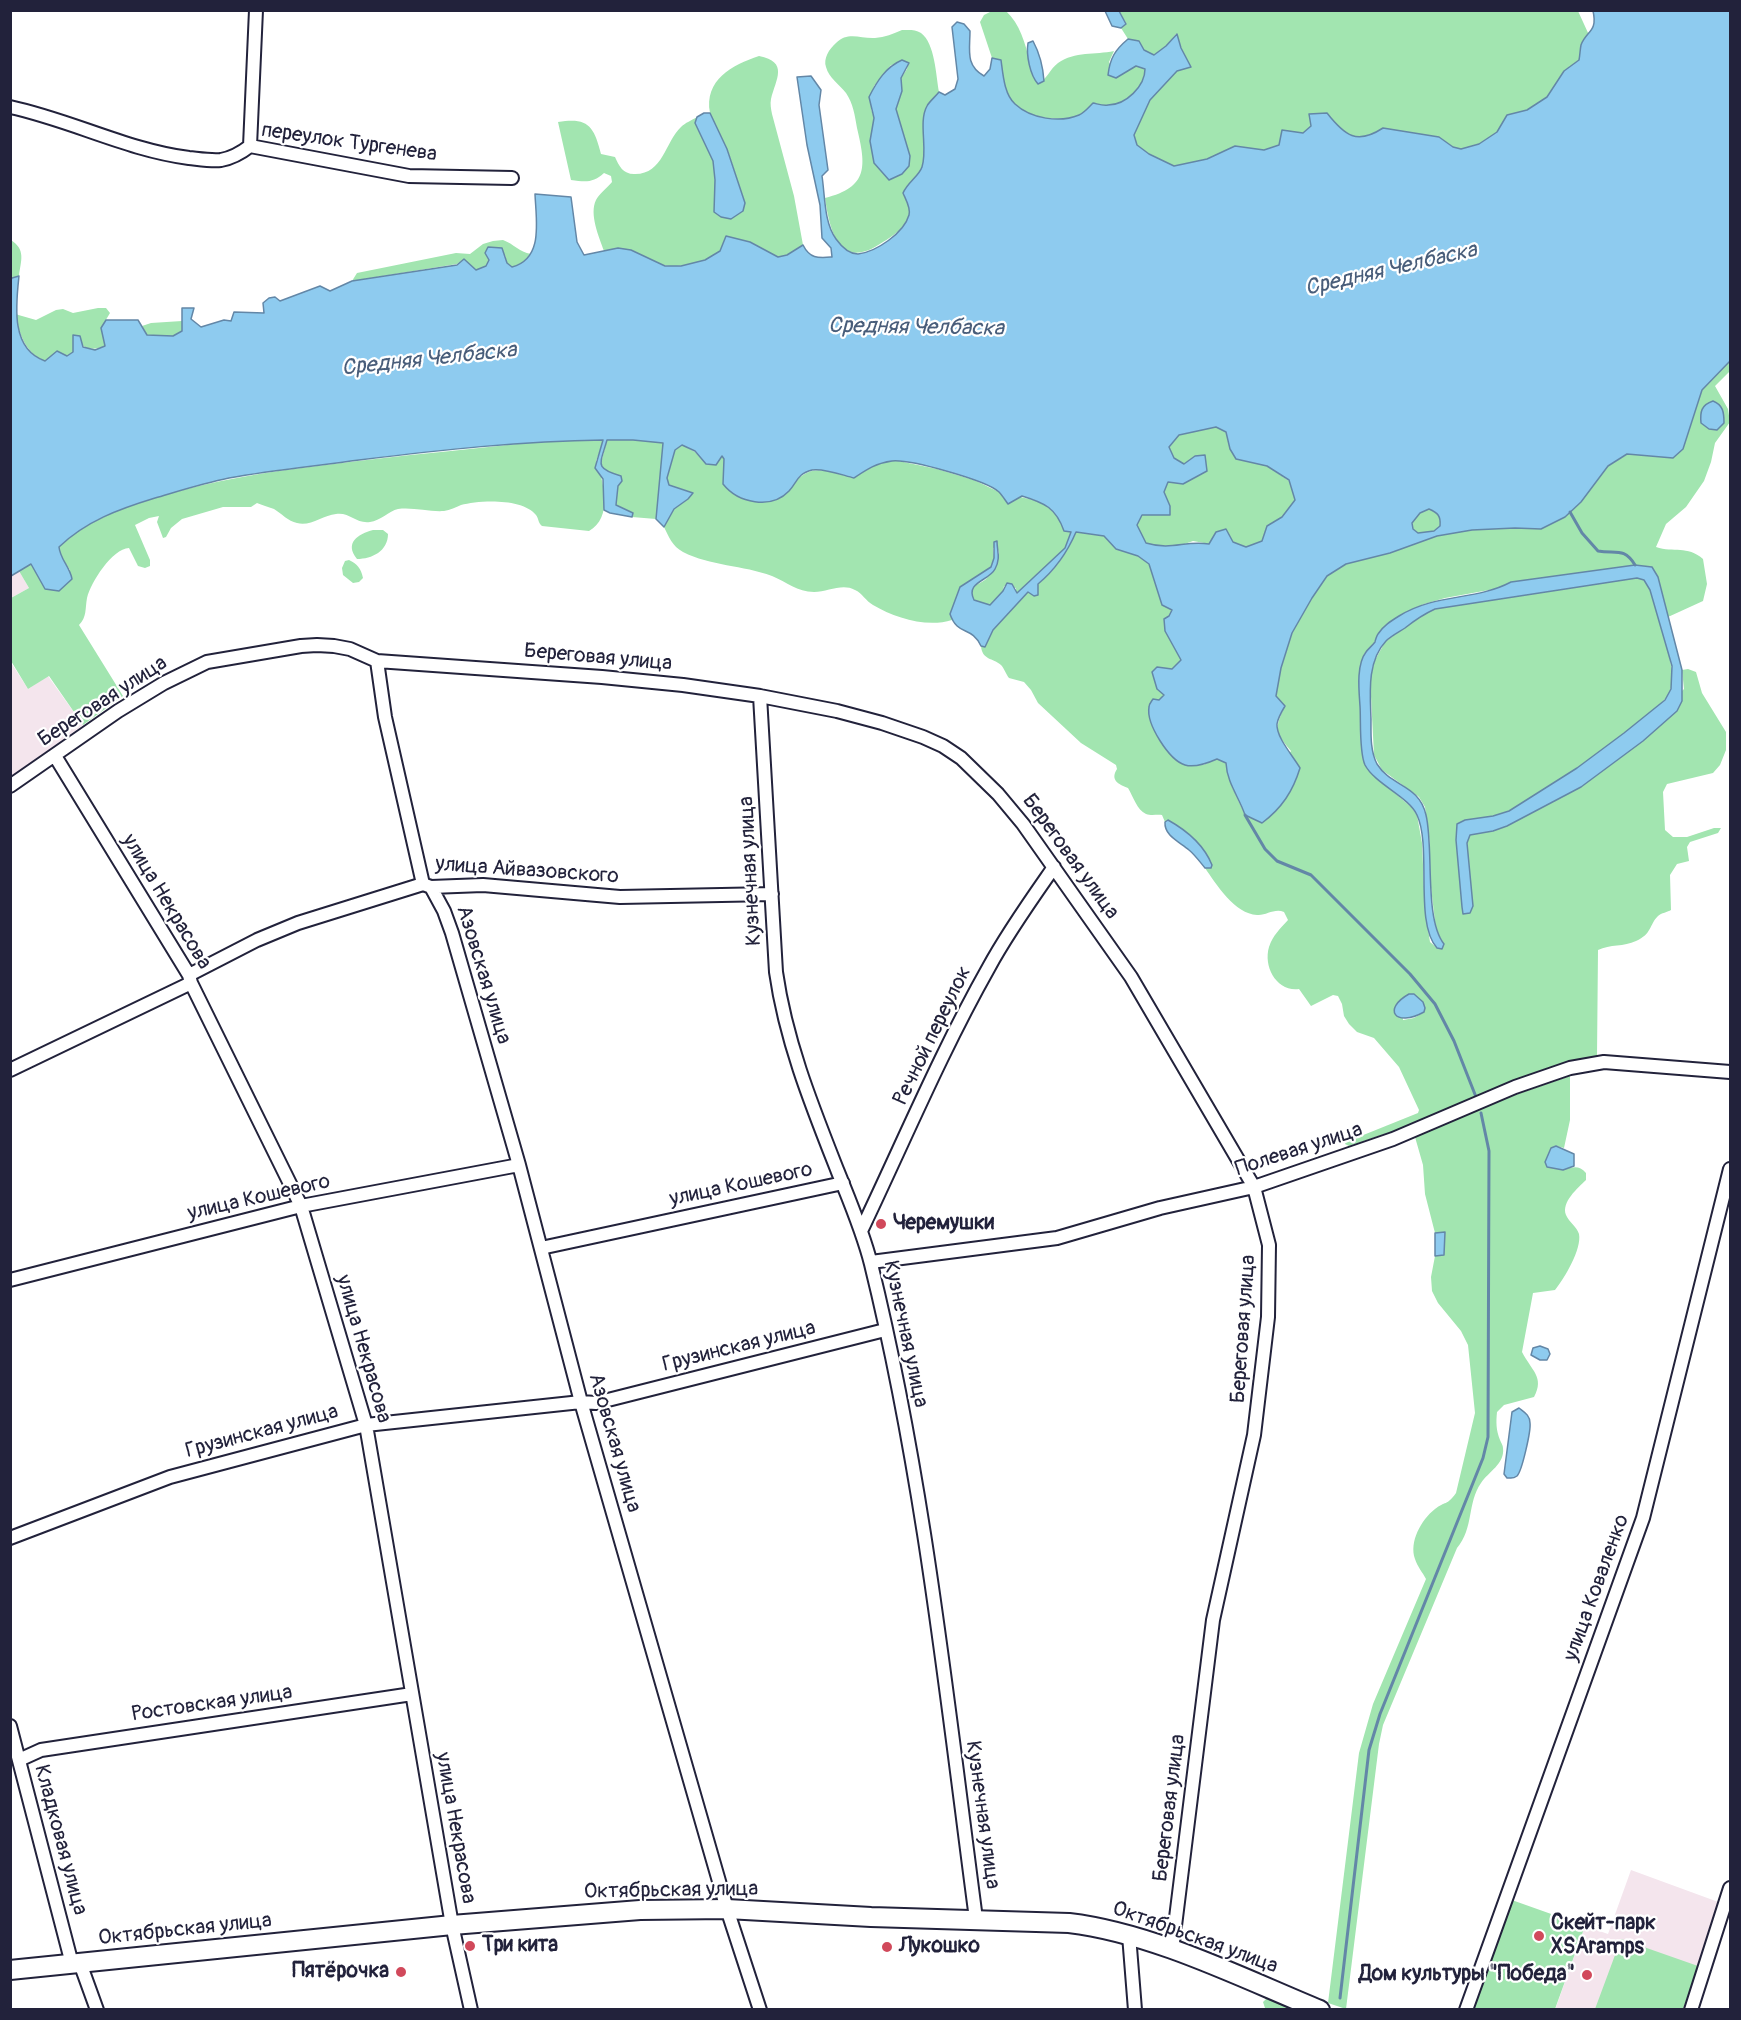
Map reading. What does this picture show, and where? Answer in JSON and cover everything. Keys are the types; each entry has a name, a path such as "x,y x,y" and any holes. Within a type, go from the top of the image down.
{"street":[{"path":"250,146 256,10"},
{"name":"переулок Тургенева","path":"10,107 33,112 132,146 169,155 218,160 240,153 250,146 409,176 512,178"},
{"name":"Береговая улица","path":"10,786 118,711 164,683 207,662 317,645 350,649 377,661 614,678 760,696 860,717 923,737 943,746 983,777 1023,824 1120,961 1254,1187 1269,1236 1268,1317 1254,1435 1213,1620 1172,1950"},
{"name":"Азовская улица","path":"377,661 387,728 427,886 444,911 452,933 519,1165 581,1402 727,1909 760,2010"},
{"name":"Кузнечная улица","path":"760,696 776,972 784,1019 806,1089 871,1262 913,1469 976,1919"},
{"name":"улица Некрасова","path":"55,756 190,979 301,1206 366,1425 452,1925 471,2010"},
{"name":"Речной переулок","path":"861,1231 946,1050 989,967 1020,916 1054,867"},
{"name":"улица Айвазовского","path":"10,1070 190,979 280,930 427,886 483,885 620,897 772,894"},
{"name":"Полевая улица","path":"871,1262 1056,1238 1160,1208 1254,1187 1393,1139 1515,1087 1587,1063 1604,1062 1731,1072"},
{"name":"улица Кошевого","path":"10,1280 301,1206 519,1165"},
{"name":"улица Коваленко","path":"1466,2010 1643,1518 1731,1169"},
{"name":"улица Кошевого","path":"541,1248 843,1183"},
{"name":"Грузинская улица","path":"10,1538 170,1477 366,1425 581,1402 596,1403 885,1330"},
{"name":"Ростовская улица","path":"19,1760 41,1750 412,1694"},
{"name":"Кладковая улица","path":"10,1726 13,1747 19,1760 76,1964 97,2010"},
{"path":"1691,2010 1731,1888"},
{"name":"Октябрьская улица","path":"10,1970 452,1925 640,1910 727,1909 871,1917 1070,1923 1095,1926 1172,1950 1320,2010"},
{"path":"1129,1935 1135,2010"}],"shaded area":[{"path":"19,571 29,588 11,598 10,576"},
{"path":"10,661 28,689 48,676 83,725 11,777"},
{"path":"1631,1870 1721,1903 1683,2009 1555,2010 1585,1926 1608,1934"}],"green space":[{"path":"992,11 1006,11 1015,22 1024,41 1038,84 1055,65 1065,59 1078,55 1114,51 1109,62 1116,78 1136,66 1145,69 1144,76 1133,94 1116,105 1093,103 1083,113 1063,119 1046,118 1029,113 1011,100 1005,84 1001,60 992,58 980,22 984,15"},
{"path":"1119,11 1578,11 1589,35 1582,43 1579,60 1564,71 1547,97 1527,110 1507,115 1497,132 1479,144 1461,149 1453,147 1439,137 1383,128 1366,136 1352,136 1327,113 1309,114 1311,126 1280,145 1264,150 1235,146 1207,159 1174,166 1149,154 1137,145 1134,136 1139,120 1150,100 1177,71 1191,67 1176,34 1154,55 1144,50 1139,41 1128,39 1121,28 1126,23"},
{"path":"902,30 916,31 926,38 934,60 939,92 928,104 925,112 922,167 903,193 909,210 905,224 887,240 868,250 856,253 847,250 834,235 825,198 850,188 857,181 861,173 862,153 852,105 846,93 829,74 825,61 831,48 845,37 875,38","holes":["908,63 901,78 902,91 896,109 910,156 909,166 889,179 874,163 874,118 871,109 874,86 891,65"]},
{"path":"759,56 774,62 777,67 771,108 794,196 803,245 787,255 778,257 750,242 726,236 721,249 711,258 677,266 663,265 628,251 604,251 596,226 594,206 597,198 612,182 611,176 604,173 589,181 571,180 558,122 576,121 588,126 596,136 601,154 615,157 624,171 634,174 644,173 657,164 681,127 697,117 695,123 713,161 715,180 745,203 728,151 711,118 709,101 711,91 722,76 739,64"},
{"path":"11,240 19,248 21,256 19,276 12,278 11,282"},
{"path":"503,240 531,254 521,265 512,267 507,263 505,255 485,253 489,260 486,266 476,270 464,259 457,264 352,281 357,273 456,253 470,254 483,244"},
{"path":"106,308 110,313 101,328 105,346 95,349 87,348 73,336 73,352 67,357 53,356 45,361 32,353 24,342 15,314 36,320 56,310 63,309 73,313"},
{"path":"182,321 182,331 173,336 147,335 142,326 151,323"},
{"path":"1730,361 1730,371 1715,386 1728,409 1730,422 1715,443 1704,481 1686,507 1666,524 1656,547 1691,552 1703,559 1707,584 1703,601 1668,617 1658,577 1652,567 1635,565 1511,582 1500,588 1424,604 1404,613 1378,634 1374,643 1364,654 1360,679 1364,760 1373,774 1417,815 1422,843 1425,909 1430,942 1437,948 1444,944 1436,930 1425,807 1419,797 1382,770 1374,755 1370,677 1375,660 1385,642 1419,616 1435,609 1637,578 1644,580 1650,590 1671,663 1672,683 1669,694 1635,726 1538,796 1510,811 1457,824 1456,840 1463,913 1473,906 1467,843 1470,835 1507,826 1581,787 1609,765 1684,689 1682,670 1688,669 1696,672 1702,693 1726,732 1726,750 1720,765 1713,773 1667,784 1663,792 1665,830 1673,837 1687,837 1721,828 1718,833 1690,842 1687,847 1689,861 1677,864 1670,875 1671,910 1658,916 1648,932 1641,938 1631,943 1598,950 1597,1056 1538,1071 1421,1121 1349,1146 1345,1144 1346,1142 1418,1113 1419,1110 1399,1067 1374,1038 1357,1032 1349,1024 1338,996 1333,995 1311,1006 1299,989 1284,987 1274,977 1268,962 1269,947 1277,932 1288,920 1284,912 1257,915 1234,904 1220,890 1205,868 1211,868 1168,820 1165,822 1162,815 1148,815 1143,812 1128,788 1116,781 1114,776 1116,765 1081,743 1038,703 1024,682 1009,678 1001,665 983,654 981,646 985,647 993,630 1028,592 1038,595 1038,584 1060,561 1075,532 1104,536 1116,549 1138,556 1150,564 1162,605 1172,610 1165,631 1181,660 1172,669 1157,667 1165,696 1159,700 1203,765 1217,759 1226,763 1232,787 1245,815 1291,751 1278,730 1279,720 1285,706 1276,696 1281,668 1292,633 1327,576 1346,564 1390,553 1437,536 1472,530 1541,529 1565,517 1581,502 1608,466 1628,454 1673,458 1683,449 1702,390","holes":["1414,994 1424,1012 1414,1018 1403,1020 1401,999"]},
{"path":"1216,427 1226,432 1230,449 1236,458 1267,466 1289,481 1296,500 1282,517 1267,526 1262,541 1246,548 1233,542 1210,544 1193,541 1176,547 1160,547 1146,543 1137,525 1142,515 1170,515 1170,506 1164,492 1168,482 1195,456 1184,464 1174,458 1169,447 1179,435"},
{"path":"552,440 604,440 596,461 604,489 604,509 597,525 589,531 542,526 530,509 511,503 489,501 469,503 444,511 398,509 370,522 336,514 302,524 291,521 274,509 257,503 251,507 223,507 182,519 163,538 157,522 159,516 149,518 135,525 150,560 150,566 145,568 138,566 129,548 116,554 103,567 93,584 87,598 85,616 79,625 123,696 83,725 49,676 28,689 11,661 11,598 29,588 19,571 31,564 45,589 70,570 59,553 59,547 92,523 116,511 219,481 261,474 353,461"},
{"path":"607,440 664,443 656,519 632,517 633,513 616,505 618,486 612,474 605,472 601,463"},
{"path":"682,445 695,452 706,464 722,455 724,459 789,491 803,475 817,470 854,478 873,465 894,460 937,469 974,480 999,492 1042,502 1059,517 1064,531 1071,532 1065,548 1016,594 1016,588 1004,586 1003,591 990,605 973,600 971,595 974,586 986,579 990,573 999,553 997,546 993,548 994,558 991,567 979,577 950,613 952,620 932,623 901,618 882,610 850,588 819,592 802,590 772,576 693,557 679,550 664,527 674,509 688,499 692,493 669,485 667,478 675,450"},
{"path":"1429,509 1438,515 1440,527 1434,531 1418,533 1413,529 1412,523 1420,513"},
{"path":"373,530 383,530 388,534 385,545 373,556 357,559 352,548 354,540"},
{"path":"349,560 361,572 363,578 359,582 353,583 343,575 342,568 345,561"},
{"path":"1570,1076 1570,1120 1564,1148 1556,1146 1563,1170 1576,1167 1586,1173 1586,1180 1568,1200 1565,1210 1567,1218 1579,1234 1578,1248 1555,1290 1533,1293 1522,1352 1536,1374 1537,1390 1534,1397 1504,1405 1497,1412 1496,1423 1503,1454 1477,1491 1466,1532 1457,1548 1383,1725 1346,2009 1328,2003 1359,1753 1373,1704 1426,1579 1415,1559 1415,1539 1421,1525 1430,1514 1448,1502 1456,1493 1475,1413 1468,1345 1461,1331 1438,1303 1432,1291 1431,1277 1435,1256 1444,1255 1445,1232 1435,1233 1425,1194 1423,1165 1415,1137 1515,1095"},
{"path":"1509,1899 1585,1926 1555,2009 1470,2010"},
{"path":"1621,1939 1698,1966 1683,2009 1595,2009"},
{"path":"1270,1998 1297,2009 1265,2008 1263,2002"}],"water":[{"path":"1105,11 1119,11 1126,24 1121,28 1112,26"},
{"name":"Средняя Челбаска","path":"1593,11 1730,11 1730,361 1702,390 1683,449 1673,458 1627,454 1608,466 1581,502 1565,517 1541,529 1472,530 1437,536 1390,553 1346,564 1327,576 1292,633 1281,668 1276,696 1285,706 1277,724 1279,735 1300,768 1286,798 1262,823 1245,815 1231,783 1226,763 1217,759 1189,766 1179,762 1166,749 1151,723 1149,706 1153,699 1159,700 1164,695 1157,689 1152,672 1157,667 1172,669 1181,660 1165,631 1164,619 1172,610 1162,605 1149,564 1138,556 1116,549 1104,536 1076,532 1060,560 1038,584 1038,595 1034,596 1028,592 993,630 985,647 981,646 973,635 957,626 950,614 960,587 991,567 994,558 994,542 997,541 997,565 992,573 975,585 972,594 974,600 990,605 1007,583 1012,584 1017,593 1065,548 1071,532 1064,531 1053,512 1037,501 1022,496 1008,504 999,492 991,487 947,471 914,463 892,461 881,463 854,478 827,471 812,470 801,476 782,497 773,501 755,502 737,496 723,484 724,459 722,456 716,465 706,464 695,451 682,445 675,450 667,478 669,485 693,493 674,509 664,527 656,519 663,443 607,440 601,464 606,471 621,476 622,481 618,486 616,505 633,513 632,517 604,510 603,479 595,468 603,440 481,447 278,470 229,478 155,498 116,511 92,523 59,547 72,579 59,591 45,589 31,564 11,576 10,282 12,278 19,276 17,312 21,336 26,347 45,361 57,351 67,356 73,352 73,335 80,336 83,347 95,350 105,346 101,328 106,320 138,320 147,335 173,336 182,331 182,308 194,308 191,319 201,327 224,320 231,321 234,312 264,313 263,303 269,298 275,297 280,301 320,286 330,291 352,281 457,265 464,259 476,270 486,266 489,260 485,253 488,247 502,248 507,263 512,267 522,263 534,247 537,226 535,194 571,197 577,242 584,255 618,248 631,250 665,266 681,266 705,260 720,251 726,236 750,242 778,257 787,255 803,245 815,257 832,257 831,248 822,238 820,205 807,145 797,77 811,76 821,90 819,105 828,170 822,176 829,225 843,247 851,253 858,254 881,246 895,235 909,215 909,207 903,193 922,167 924,160 924,112 939,92 945,95 955,89 958,79 952,27 957,22 964,24 970,31 970,57 978,72 984,76 990,69 992,58 1001,60 1006,89 1011,100 1029,113 1055,119 1079,115 1093,103 1115,104 1128,98 1142,82 1145,69 1136,66 1116,78 1108,75 1116,51 1128,39 1139,41 1144,50 1154,55 1177,34 1191,67 1177,71 1150,100 1134,135 1137,145 1149,154 1174,166 1207,159 1235,146 1264,150 1279,145 1282,130 1303,133 1311,126 1309,114 1327,113 1352,136 1366,136 1383,128 1439,137 1453,147 1461,149 1479,144 1497,132 1507,115 1527,110 1547,97 1564,71 1579,60 1581,45 1593,27","holes":["1216,427 1226,432 1230,449 1236,459 1267,466 1289,480 1295,500 1282,517 1267,526 1262,541 1246,547 1233,542 1226,529 1216,532 1209,544 1164,546 1146,543 1137,525 1142,515 1170,515 1170,506 1164,492 1168,482 1183,484 1207,471 1205,455 1195,456 1184,464 1174,458 1169,447 1179,435","1429,509 1438,515 1440,526 1434,531 1418,533 1413,529 1412,523 1420,513"]},
{"path":"1033,41 1044,76 1044,81 1038,84 1028,59 1028,43"},
{"path":"902,60 909,63 901,78 902,91 896,109 910,156 909,166 902,174 889,180 874,163 870,141 874,118 869,97 882,75"},
{"path":"710,113 727,149 745,203 743,211 731,219 721,217 714,212 713,161 695,123 697,117"},
{"path":"1713,401 1721,407 1724,415 1724,423 1717,430 1709,429 1701,423 1702,409"},
{"path":"1635,565 1652,567 1658,577 1682,670 1682,701 1677,711 1643,741 1581,787 1507,826 1470,835 1467,843 1473,906 1470,913 1463,914 1456,840 1457,824 1465,820 1509,811 1577,768 1665,700 1671,689 1672,666 1650,590 1644,580 1637,578 1435,609 1390,637 1380,649 1373,668 1370,688 1373,753 1383,772 1417,797 1426,815 1434,918 1444,944 1442,949 1437,948 1430,936 1426,921 1423,846 1417,815 1407,802 1370,772 1363,759 1359,671 1363,657 1387,624 1427,604 1484,592 1511,582"},
{"path":"1168,820 1188,833 1199,845 1209,858 1211,868 1205,868 1191,852 1170,835 1165,827 1165,822"},
{"path":"1409,994 1414,994 1423,1002 1424,1012 1406,1018 1399,1017 1394,1011 1396,1005"},
{"path":"1556,1146 1574,1154 1574,1166 1563,1170 1547,1167 1545,1162 1551,1148"},
{"path":"1445,1232 1444,1255 1435,1256 1435,1233"},
{"path":"1540,1346 1548,1349 1550,1354 1547,1360 1540,1360 1531,1355 1533,1348"},
{"path":"1519,1408 1529,1418 1529,1434 1519,1473 1514,1478 1507,1478 1504,1474 1512,1412"}],"waterway":[{"path":"1570,512 1582,533 1598,551 1623,553 1635,565"},
{"path":"1245,815 1265,849 1277,861 1311,875 1410,974 1435,1004 1454,1041 1476,1097"},
{"path":"1340,1998 1369,1750 1380,1714 1483,1458 1488,1437 1489,1151 1481,1113"}],"place":[{"name":"Черемушки","path":"881,1224"},
{"name":"Скейт-парк XSAramps","path":"1539,1936"},
{"name":"Три кита","path":"470,1946"},
{"name":"Лукошко","path":"887,1947"},
{"name":"Пятёрочка","path":"401,1972"},
{"name":"Дом культуры \"Победа\"","path":"1587,1975"}]}
